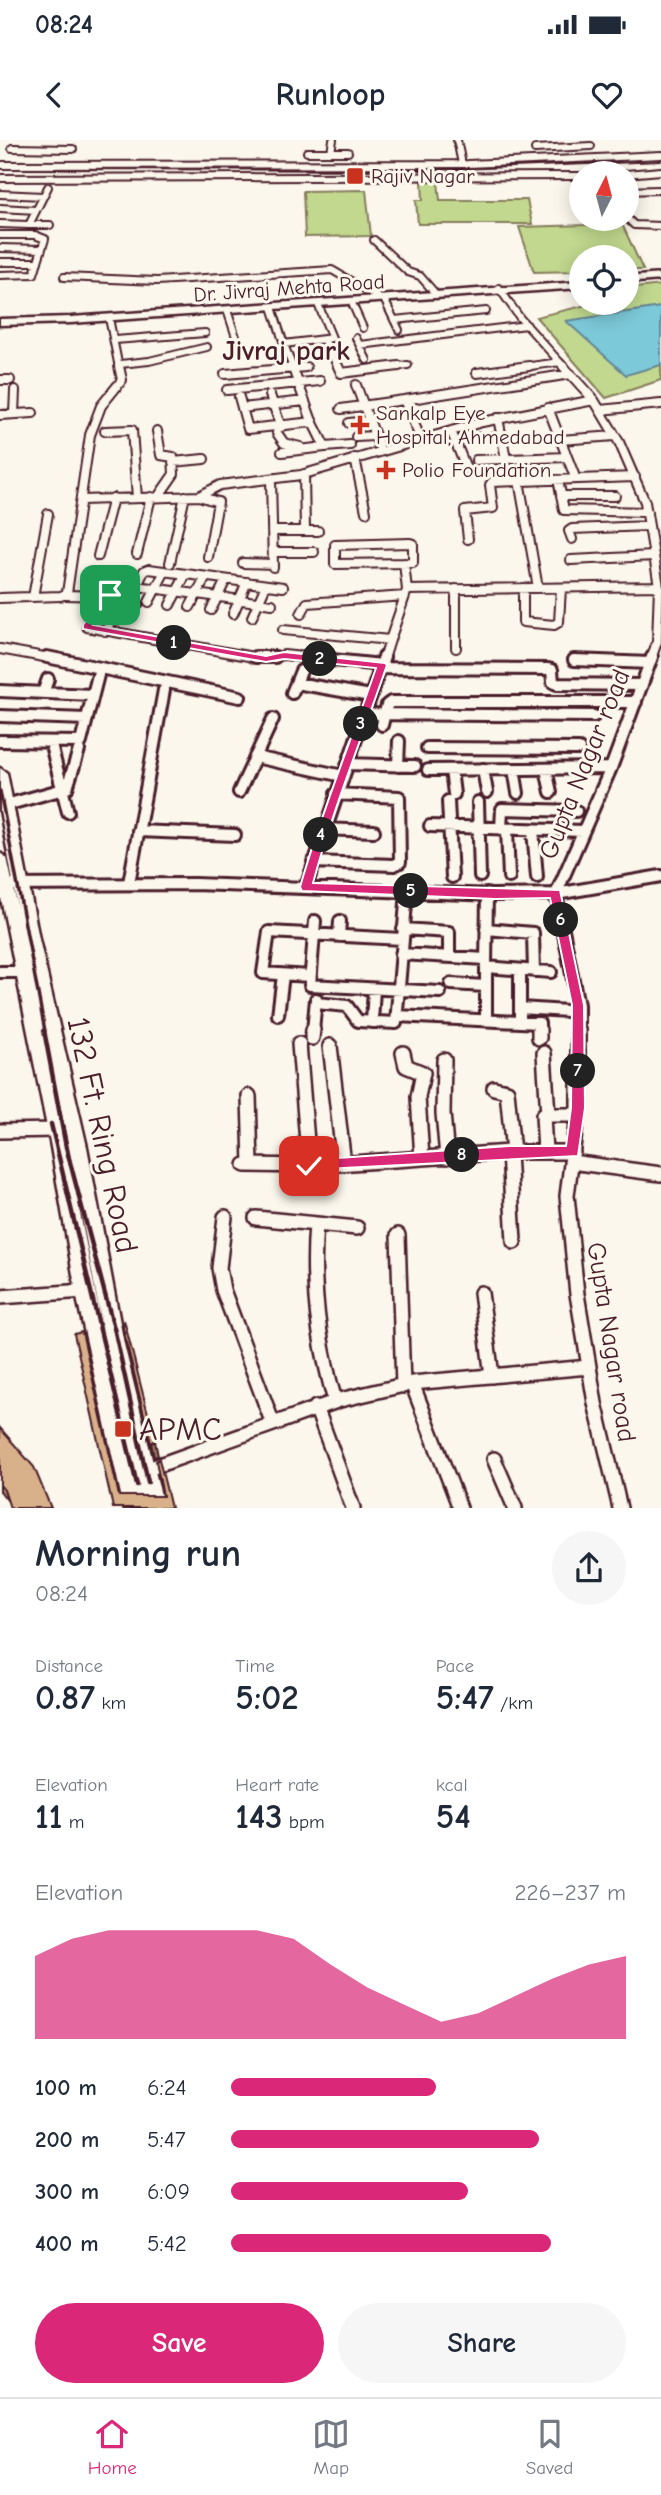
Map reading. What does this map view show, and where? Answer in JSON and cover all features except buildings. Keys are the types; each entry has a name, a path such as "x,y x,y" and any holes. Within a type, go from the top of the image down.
{"main road":[{"path":"639,280 661,278"},
{"name":"Dr. Jivraj Mehta Road","path":"0,320 108,318 569,285"},
{"path":"0,320 108,316 500,289"},
{"name":"132 Ft. Ring Road","path":"0,773 6,805 9,885 24,972 57,1130 85,1291 134,1508"},
{"name":"132 Ft. Ring Road","path":"0,858 78,1147 115,1344 154,1508"}],"street":[{"path":"65,165 78,140"},
{"path":"331,152 333,140"},
{"path":"457,140 462,164"},
{"path":"530,140 542,162"},
{"path":"535,149 591,146"},
{"path":"12,148 73,149"},
{"path":"299,164 309,149 348,152"},
{"path":"0,165 462,164 661,155"},
{"path":"639,173 661,171"},
{"path":"644,173 659,190"},
{"path":"0,178 569,176"},
{"path":"29,225 48,187"},
{"path":"639,191 659,190"},
{"path":"0,194 43,196"},
{"path":"0,208 36,210"},
{"path":"0,224 50,225"},
{"path":"639,225 661,226"},
{"path":"0,235 40,236 45,239 35,272 31,275 0,275"},
{"path":"374,240 408,272 420,276 434,292"},
{"path":"38,262 0,260 2,248 42,249"},
{"path":"64,277 157,281 335,271 381,298 399,330"},
{"name":"Gupta Nagar road","path":"500,289 527,325 597,405 615,436 635,477 647,512 659,586 657,642 650,663 611,768 555,894 578,1005 577,1115 567,1196 577,1294 589,1367 620,1508"},
{"path":"351,301 363,328"},
{"path":"284,344 332,338 318,304"},
{"path":"272,307 298,384 325,447"},
{"path":"227,310 238,343"},
{"path":"394,320 486,311"},
{"path":"65,594 91,431 98,406 122,380 108,318"},
{"path":"367,360 358,342 527,325"},
{"path":"115,340 205,333"},
{"path":"324,340 341,373 408,365"},
{"path":"120,363 149,361 207,347"},
{"path":"477,373 560,362"},
{"path":"225,374 306,367"},
{"path":"525,367 535,380"},
{"path":"341,409 571,374"},
{"path":"0,380 10,380"},
{"path":"226,390 320,381"},
{"path":"356,385 379,446"},
{"path":"14,414 15,390"},
{"path":"271,395 284,443 301,450"},
{"path":"239,397 248,429 279,430 313,422"},
{"path":"398,399 419,435"},
{"path":"242,408 305,401"},
{"path":"200,496 220,485 304,474 498,418 548,408 661,404"},
{"path":"548,408 576,477"},
{"path":"0,415 33,413"},
{"path":"498,418 506,459"},
{"path":"349,423 368,421"},
{"path":"105,431 132,430 137,498"},
{"path":"137,555 155,497 174,474 172,456 161,455 157,431"},
{"path":"451,431 466,468"},
{"path":"356,437 374,436"},
{"path":"476,438 502,436"},
{"path":"560,440 615,436"},
{"path":"282,452 350,445"},
{"path":"476,460 568,457"},
{"path":"355,458 366,512"},
{"path":"173,462 204,459"},
{"path":"304,474 305,531"},
{"path":"468,539 466,511 493,508 490,485 492,482 635,477"},
{"path":"243,563 273,565 271,478"},
{"path":"613,482 618,512"},
{"path":"587,483 592,511"},
{"path":"559,484 564,510 647,512"},
{"path":"520,486 538,588"},
{"path":"561,495 615,496"},
{"path":"149,602 167,567 185,496"},
{"path":"82,499 200,496 218,502 208,557"},
{"path":"98,556 113,498"},
{"path":"33,597 48,514"},
{"path":"572,540 569,531 572,529 649,526"},
{"path":"272,531 318,531"},
{"path":"361,544 363,564"},
{"path":"361,544 412,544 415,561 335,564 334,546 361,544"},
{"path":"386,544 389,563"},
{"path":"607,546 611,558"},
{"path":"273,552 314,552"},
{"path":"571,560 654,556"},
{"path":"306,887 322,829 348,764 406,593 404,563"},
{"path":"136,586 146,570 167,567 186,574 283,587"},
{"path":"170,605 186,574"},
{"path":"190,607 206,577"},
{"path":"211,611 226,579"},
{"path":"233,614 247,582"},
{"path":"272,604 120,585 106,598 86,625 105,631 266,659 284,655 381,666 548,669 552,670 554,682 557,684 642,685"},
{"path":"252,617 266,585"},
{"path":"301,614 307,603 456,589 659,586"},
{"path":"523,589 523,622 554,625 559,622 561,588"},
{"path":"456,589 456,648"},
{"path":"0,598 65,594 106,598 138,605"},
{"path":"105,631 123,602"},
{"path":"284,630 390,640"},
{"path":"0,649 240,697"},
{"path":"574,660 650,663"},
{"path":"292,693 300,671"},
{"path":"0,741 79,743 98,675"},
{"path":"43,693 48,679"},
{"path":"296,683 371,696"},
{"path":"129,883 164,690"},
{"path":"0,691 93,695"},
{"path":"383,720 391,702 636,702"},
{"path":"493,702 495,716"},
{"path":"364,714 383,720 495,716 592,721 598,702"},
{"path":"0,716 87,719"},
{"path":"239,792 273,719"},
{"path":"398,741 398,766"},
{"path":"496,747 499,769"},
{"path":"427,748 579,749"},
{"path":"52,749 68,812"},
{"path":"6,805 64,791 70,785 79,750"},
{"path":"255,757 343,776"},
{"path":"348,764 415,766"},
{"path":"428,770 611,768"},
{"path":"483,769 487,792"},
{"path":"514,769 519,793"},
{"path":"546,769 551,792"},
{"path":"451,770 452,877"},
{"path":"313,862 394,865 400,862 399,797 336,794"},
{"path":"478,802 480,876"},
{"path":"509,877 500,813 502,809 576,811"},
{"path":"430,826 583,831"},
{"path":"322,829 374,831"},
{"path":"533,830 537,877"},
{"path":"138,831 234,835"},
{"path":"9,885 129,883 555,894 661,876"},
{"path":"316,1003 347,1006 355,1019 394,1024 397,1016 407,891"},
{"path":"486,894 486,1020"},
{"path":"309,1166 300,1078 305,1041 316,1003 315,920"},
{"path":"339,936 340,921"},
{"path":"486,929 533,933 534,971"},
{"path":"440,992 374,989 262,972 269,932 339,936 449,932 449,957"},
{"path":"401,954 449,957 520,970 551,972"},
{"path":"520,970 520,1015"},
{"path":"0,972 24,972"},
{"path":"278,1015 283,975"},
{"path":"451,984 486,986"},
{"path":"372,1022 374,989"},
{"path":"397,1016 486,1020 567,1011"},
{"path":"520,1015 539,1023 539,1038"},
{"path":"330,1046 344,1164"},
{"path":"403,1053 406,1066 423,1073 418,1097 422,1158"},
{"path":"544,1053 548,1115"},
{"path":"444,1060 443,1113 447,1157"},
{"path":"495,1088 507,1091 514,1242"},
{"path":"249,1096 248,1165 309,1166 545,1152 661,1174"},
{"path":"545,1152 543,1115 577,1115"},
{"path":"0,1131 57,1130"},
{"path":"225,1217 219,1268 223,1290 273,1424"},
{"path":"256,1218 357,1228"},
{"path":"316,1224 312,1269 314,1303 324,1366 335,1401"},
{"path":"398,1235 407,1385 460,1508"},
{"path":"0,1297 85,1291"},
{"path":"481,1293 492,1376"},
{"path":"145,1470 335,1401 407,1385 589,1367"},
{"path":"316,1407 353,1508"},
{"path":"494,1459 515,1508"}],"green space":[{"path":"422,182 438,182 440,200 527,200 532,224 418,224 416,200 423,200"},
{"path":"366,190 371,236 305,237 303,191"},
{"path":"569,226 569,231 625,231 632,245 569,245 569,271 534,272 519,227"},
{"path":"661,285 661,380 606,398 536,317 569,309 569,315 639,315 639,288"}],"water":[{"path":"661,307 661,365 626,375 566,321 607,315 639,315 639,310"}],"railway":[{"path":"0,169 434,170 661,161"},
{"path":"0,791 45,1031"},
{"path":"44,1030 66,1147 115,1332 148,1482"},
{"path":"51,1124 137,1485"}],"place":[{"name":"Rajiv Nagar","path":"355,176"},
{"name":"Sankalp Eye Hospital, Ahmedabad","path":"360,425"},
{"name":"Polio Foundation","path":"386,470"},
{"name":"APMC","path":"123,1429"}],"district":[{"name":"Jivraj park","path":"286,350"}],"route":[{"path":"110,595 87,627 266,659 284,655 382,665 322,829 306,887 495,895 555,894 578,1005 578,1108 573,1152 509,1152 309,1166"}]}
